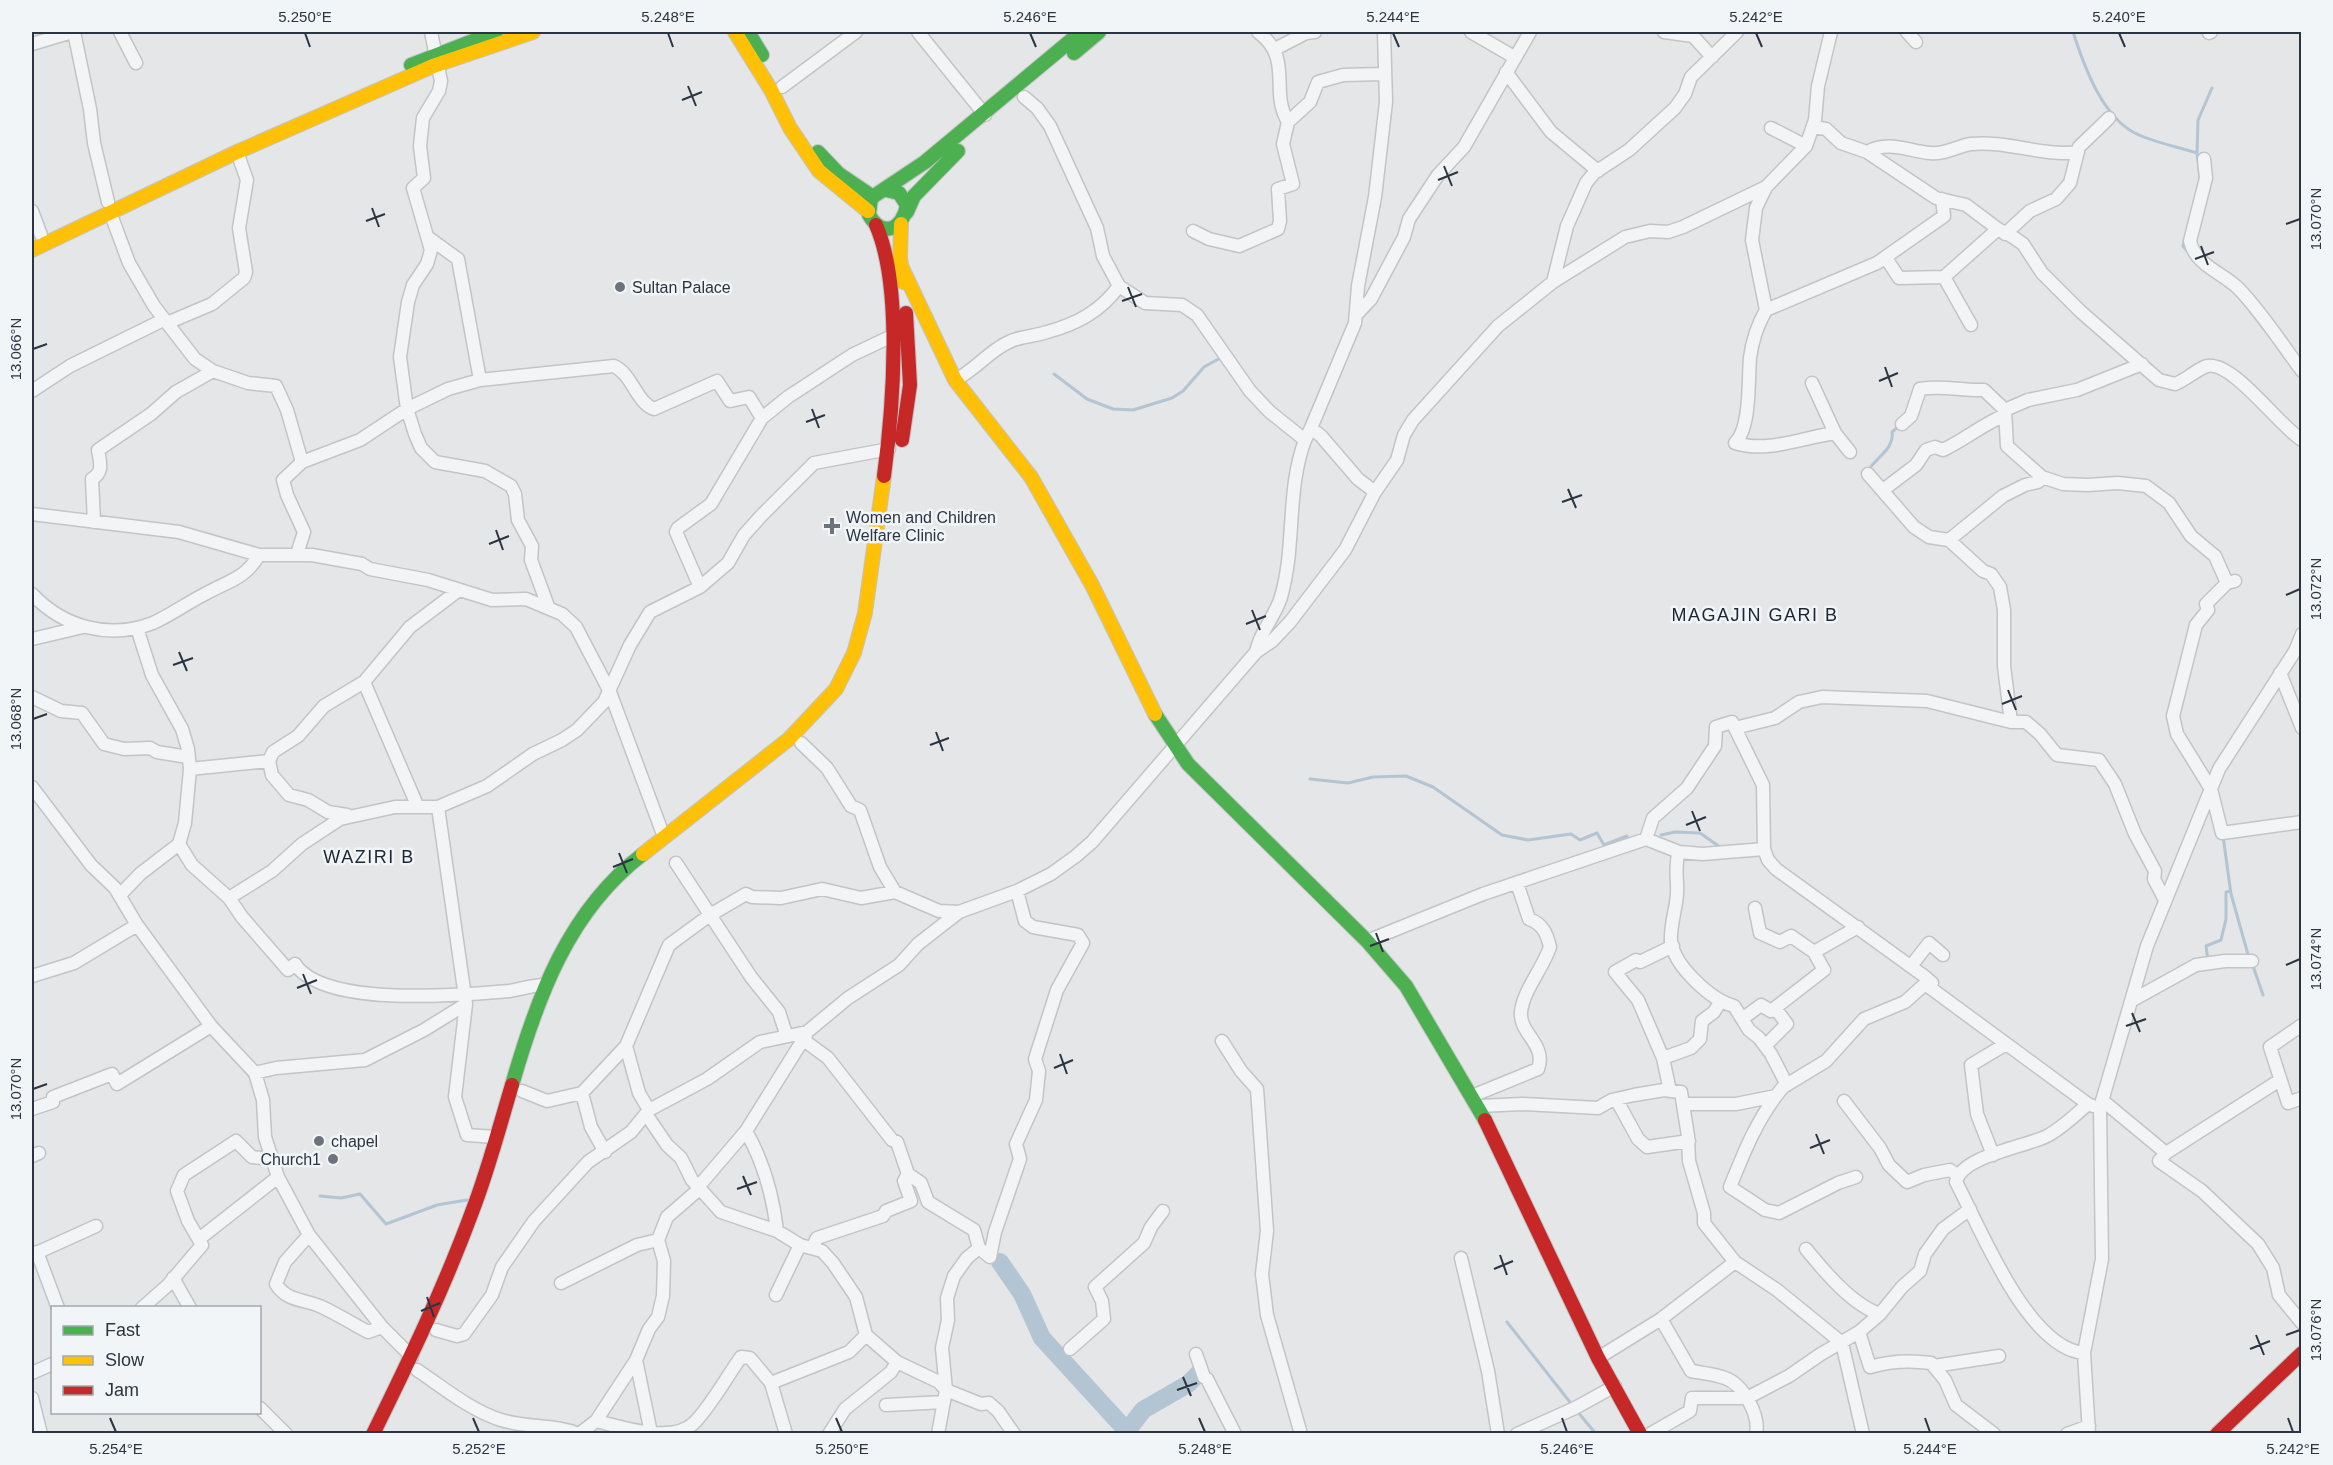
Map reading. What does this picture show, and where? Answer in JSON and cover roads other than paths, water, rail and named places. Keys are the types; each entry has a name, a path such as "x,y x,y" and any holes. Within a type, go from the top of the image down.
{"main road":[{"path":"32,250 109,207 496,32"},
{"path":"36,237 237,152 437,59 533,32"},
{"path":"373,1434 412,1356 457,1254 496,1137 506,1096 545,985 573,925 588,905 624,868 791,736 827,701 843,678 854,654 868,595 889,449 895,360 885,258 876,225 868,211 832,184 819,171 790,128 771,90 735,32"},
{"path":"384,1434 436,1330 496,1181 522,1091 563,975 577,945 596,915 669,844 801,743 836,708 863,660 875,617 910,385 910,357 902,267 904,218 907,205 899,194 879,193 827,164 800,123 782,87 748,32"},
{"path":"868,211 879,193 985,115 1081,32"},
{"path":"876,225 889,229 904,218 914,196 956,152 1099,32"},
{"path":"902,267 955,380 1031,477 1092,585 1137,682 1174,745 1188,764 1367,941 1406,986 1475,1101 1598,1358 1640,1434"},
{"path":"2217,1434 2301,1353"},
{"path":"2235,1434 2301,1370"}],"street":[{"path":"32,44 73,32 109,207 129,262 165,321 195,359 213,371 248,383 269,383 276,386 287,410 302,462"},
{"path":"120,32 136,63"},
{"path":"431,32 441,87 423,118 420,146 424,178 413,188 429,238 430,255 413,285 399,357 407,409 421,448 435,462 485,471 511,486 515,494 518,520 532,546 531,560 548,606"},
{"path":"782,87 856,32"},
{"path":"918,32 985,115"},
{"path":"1059,51 1062,32"},
{"path":"1193,231 1209,239 1239,246 1278,229 1280,221 1278,189 1293,184 1283,144 1288,122 1280,108 1280,66 1275,49 1258,32"},
{"path":"1275,49 1306,33 1315,32"},
{"path":"1256,652 1259,638 1281,597 1295,478 1305,440 1351,335 1356,315 1358,286 1375,197 1385,112 1384,32"},
{"path":"1471,32 1514,57"},
{"path":"1356,315 1371,298 1401,243 1409,219 1438,175 1464,147 1530,32"},
{"path":"1664,32 1693,36 1712,57"},
{"path":"1553,282 1573,210 1586,183 1598,171 1629,150 1675,108 1685,94 1691,77 1737,32"},
{"path":"1766,310 1752,240 1756,208 1766,187 1806,146 1813,127 1818,86 1831,32"},
{"path":"1907,32 1916,42"},
{"path":"1506,72 1551,132 1598,171"},
{"path":"1288,122 1304,111 1318,82 1344,75 1383,74"},
{"path":"1024,97 1050,126 1097,228 1104,256 1119,286 1145,303 1182,305 1197,315 1250,391 1270,412 1305,440"},
{"path":"1886,258 1899,278 1944,276 2030,211 2056,199 2070,183 2079,147 2109,118"},
{"path":"1813,127 1826,129 1841,143 1867,152 1936,198 1966,206 2023,244 2049,280 2159,380 2175,384 2207,366 2218,368 2255,393 2270,414 2301,440"},
{"path":"1771,128 1806,146"},
{"path":"1867,152 1880,146 1902,147 1931,153 1985,144 2059,155 2078,152"},
{"path":"32,391 70,366 165,321 212,304 244,278 246,272 239,228 247,180 237,152"},
{"path":"2204,159 2206,178 2190,241 2191,247 2208,267 2239,289 2301,371"},
{"path":"417,1370 472,1407 502,1420 531,1425 561,1426 579,1434 596,1421 636,1360 649,1329 658,1317 663,1296 664,1261 658,1240 667,1217 698,1191 699,1186 746,1131 806,1037 848,998 899,965 918,944 959,912 1017,891 1051,874 1092,842 1256,652 1272,641 1324,580 1345,550 1375,492 1397,460 1404,435 1413,420 1498,326 1553,282 1625,237 1650,231 1668,232 1683,227 1766,187"},
{"path":"1835,433 1796,439 1766,448 1735,443 1740,439 1745,418 1750,356 1760,320 1766,310 1886,258 1944,216 1942,199"},
{"path":"32,211 36,237"},
{"path":"429,238 458,259 480,380"},
{"path":"1944,276 1971,326"},
{"path":"955,380 971,372 990,353 1012,341 1047,332 1092,315 1119,286"},
{"path":"700,587 676,532 711,504 762,418 788,397 852,355 894,335"},
{"path":"1883,490 1916,465 1926,450 1935,447 1943,450 2028,400 2077,390 2142,364"},
{"path":"297,554 304,532 287,495 283,480 302,462 360,440 407,409 448,389 480,380 614,366 621,371 647,405 654,409 717,381 730,401 749,397 762,418"},
{"path":"94,522 92,479 99,475 101,469 98,450 151,414 176,392 213,371"},
{"path":"1812,383 1835,433 1850,452"},
{"path":"1902,424 1911,417 1920,389 1941,385 1960,391 1984,390 2005,413 2007,446 2042,477 2063,484 2087,486 2118,483 2146,486 2169,503 2191,536 2215,556 2231,582 2206,604 2208,610 2196,625 2173,716 2177,734 2211,789 2222,833 2301,822"},
{"path":"1311,428 1321,436 1358,479 1375,492"},
{"path":"459,590 403,634 364,682 324,706 298,736 273,752 269,761 272,776 289,795 308,800 328,812 347,815 417,805 438,807 487,786 532,754 577,730 604,702 630,645 650,612 700,587 732,559 744,536 814,463 889,449"},
{"path":"1868,474 1914,527 1929,537 1949,540 1983,571 1991,574 2000,587 2004,610 2004,666 2011,722"},
{"path":"1949,540 2003,496 2025,484 2038,482 2042,477"},
{"path":"32,514 179,532 259,555 297,554 362,564 370,569 428,580 492,600 526,599 548,606 562,614 576,627 610,692 664,837"},
{"path":"32,594 48,611 84,626 117,631 137,628 163,618 247,573 259,555"},
{"path":"32,639 84,626"},
{"path":"120,895 140,874 179,844 185,824 189,763 176,713 152,675 137,628"},
{"path":"2067,1434 2089,1430 2084,1353 2102,1258 2097,1104 2147,946 2219,769 2280,673 2298,652 2301,634"},
{"path":"2280,673 2301,728"},
{"path":"364,682 417,805"},
{"path":"32,697 61,711 82,713 99,738 112,747 150,748 189,763 269,761"},
{"path":"1735,728 1775,718 1799,702 1822,697 1927,701 2011,722 2026,722 2040,734 2057,755 2099,760 2115,784 2135,834 2156,871 2154,879 2165,900"},
{"path":"1646,839 1647,827 1653,818 1687,788 1715,747 1716,727 1732,722 1763,785 1764,849 1768,860 1776,869 1856,929 1911,966 1932,983 1929,986"},
{"path":"801,743 827,768 852,806 860,810 880,867 895,892"},
{"path":"34,794 91,865 120,895 137,925 211,1026 255,1073 263,1100 265,1137 272,1159 278,1177 309,1235 382,1327 412,1356"},
{"path":"438,807 464,999 455,1097 467,1135 496,1137"},
{"path":"229,898 272,871 302,844 347,815"},
{"path":"1367,941 1517,883 1646,839 1680,852 1703,854 1764,849"},
{"path":"179,844 192,865 229,898 242,917 288,970 295,964 301,973 313,982 368,995 464,999 545,985"},
{"path":"1680,852 1677,895 1672,917 1673,946 1687,971 1720,1002 1734,1006 1765,1046 1787,1085"},
{"path":"676,863 751,977 778,1012 786,1034"},
{"path":"1475,1101 1538,1069 1540,1064 1537,1044 1525,1028 1521,1010 1550,947 1548,936 1539,923 1529,919 1517,883"},
{"path":"522,1091 547,1101 582,1093 626,1046 669,945 710,915 746,894 752,897 781,898 822,889 861,897 895,892 939,911 959,912"},
{"path":"436,1330 457,1336 464,1334 492,1295 501,1267 547,1203 588,1162 631,1132 648,1112 707,1079 760,1042 786,1034 806,1037 828,1058 892,1140 897,1142 908,1174 921,1183 928,1202 974,1230 980,1248 990,1257 995,1232 1020,1159 1016,1144 1036,1100 1039,1071 1035,1059 1064,974 1083,943 1078,935 1033,927 1025,921 1017,891"},
{"path":"1742,1019 1761,1005 1771,1011 1824,970 1814,952 1791,936 1780,942 1760,933 1755,909"},
{"path":"32,976 74,963 137,925"},
{"path":"1814,952 1856,929"},
{"path":"1911,966 1929,943 1943,955"},
{"path":"1670,1091 1663,1058 1638,1000 1616,972 1636,960 1640,962 1673,946"},
{"path":"2131,1001 2196,965 2225,961 2252,961"},
{"path":"1856,1178 1838,1183 1779,1213 1765,1210 1730,1187 1762,1115 1776,1096 1787,1085 1837,1052 1855,1025 1863,1018 1905,1002 1925,984 2006,1044 2097,1104 2164,1156"},
{"path":"255,1073 276,1068 365,1060 424,1030 464,999"},
{"path":"1663,1058 1690,1048 1700,1040 1702,1021 1714,1012 1720,1002"},
{"path":"1765,1046 1787,1024 1775,1008"},
{"path":"2301,1025 2270,1047 2288,1102 2301,1098"},
{"path":"32,1109 53,1102 53,1097 63,1092 112,1074 117,1084 211,1026"},
{"path":"1222,1041 1241,1071 1257,1089 1267,1232 1262,1274 1265,1305 1301,1434"},
{"path":"1993,1155 1977,1114 1971,1065 2006,1044"},
{"path":"626,1046 639,1093 648,1112 699,1186 721,1212 777,1231 806,1246 822,1251 856,1297 866,1335 897,1362 939,1382 945,1396"},
{"path":"2280,1080 2159,1161 2202,1191 2258,1244 2273,1268 2279,1295 2301,1323"},
{"path":"1475,1101 1598,1108 1616,1099 1670,1091 1681,1092 1689,1141 1689,1161 1704,1212 1704,1223 1735,1262 1777,1290 1842,1342 1863,1434"},
{"path":"582,1093 591,1127 605,1152"},
{"path":"1683,1104 1736,1104 1776,1096"},
{"path":"1616,1099 1638,1139 1647,1147 1689,1141"},
{"path":"1844,1101 1880,1148 1889,1165 1907,1182 1942,1171 1950,1170 1957,1175"},
{"path":"1957,1175 1993,1155 2048,1136 2097,1104"},
{"path":"746,1131 756,1149 774,1204 777,1231"},
{"path":"144,1306 202,1245 188,1221 177,1191 183,1175 236,1141 252,1157 272,1159"},
{"path":"776,1295 806,1246 817,1238 884,1216 886,1211 911,1201 904,1181 908,1174"},
{"path":"1957,1175 1956,1182 2010,1290 2044,1329 2071,1352 2084,1353"},
{"path":"199,1239 278,1177"},
{"path":"1650,1434 1690,1411 1692,1398 1747,1398 1789,1376 1859,1332 1880,1314 1894,1294 1920,1271 1925,1254 1943,1229 1970,1209"},
{"path":"1070,1349 1104,1319 1102,1301 1095,1287 1144,1243 1150,1227 1163,1211"},
{"path":"57,1306 34,1254 96,1226"},
{"path":"309,1235 285,1262 276,1284 279,1289 296,1300 320,1306 368,1332 382,1327"},
{"path":"561,1283 637,1245 658,1240"},
{"path":"938,1434 945,1396 942,1348 948,1320 947,1298 954,1276 967,1258 980,1248"},
{"path":"1806,1249 1832,1281 1870,1310 1880,1314"},
{"path":"1461,1258 1488,1371 1498,1434"},
{"path":"1598,1358 1660,1319 1735,1262"},
{"path":"173,1278 189,1306"},
{"path":"1660,1319 1691,1371 1727,1378 1747,1398 1758,1425 1756,1434"},
{"path":"1859,1332 1870,1367 1885,1362 1915,1361 1934,1366 1999,1356"},
{"path":"771,1383 849,1352 866,1335"},
{"path":"1196,1354 1204,1377 1235,1434"},
{"path":"596,1421 651,1433 676,1432 694,1422 741,1358 750,1358 771,1383 786,1434"},
{"path":"636,1360 651,1433"},
{"path":"829,1434 845,1409 891,1372 897,1362"},
{"path":"32,1373 51,1364"},
{"path":"1934,1366 1945,1380 1956,1405 1994,1434"},
{"path":"1517,1434 1575,1408 1615,1386"},
{"path":"886,1405 945,1396 981,1404 989,1403 998,1411 1014,1434"},
{"path":"32,1398 41,1434"},
{"path":"261,1409 286,1434"}],"waterway":[{"path":"2073,32 2089,76 2105,105 2115,117 2126,128 2139,135 2197,153 2200,177"},
{"path":"2197,153 2198,120 2212,88"},
{"path":"2190,218 2183,246 2199,265"},
{"path":"2241,299 2272,339"},
{"path":"1054,374 1087,399 1113,409 1133,410 1172,398 1183,391 1204,367 1224,356"},
{"path":"1868,471 1888,448 1892,432 1900,425"},
{"path":"1310,779 1348,783 1373,777 1406,776 1433,787 1502,835 1528,840 1571,834 1580,840 1597,833 1604,845 1627,836"},
{"path":"1661,835 1675,832 1700,833 1720,847"},
{"path":"2223,836 2231,894 2249,958"},
{"path":"2208,961 2206,946 2221,940 2226,919 2226,892 2230,891"},
{"path":"2252,963 2263,995"},
{"path":"320,1196 341,1198 360,1194 386,1224 437,1205 467,1200"},
{"path":"2265,1245 2276,1262"},
{"path":"1000,1262 1022,1294 1042,1338 1127,1431 1143,1410 1188,1384 1198,1374"},
{"path":"1507,1322 1573,1406"},
{"path":"1577,1411 1596,1434"},
{"path":"1116,1420 1129,1434"}],"place":[{"name":"Sultan Palace","path":"620,287"},
{"name":"Women and Children Welfare Clinic","path":"832,526"},
{"name":"chapel","path":"319,1141"},
{"name":"Church1","path":"333,1159"}],"district":[{"name":"MAGAJIN GARI B","path":"1755,615"},
{"name":"WAZIRI B","path":"369,857"}]}
